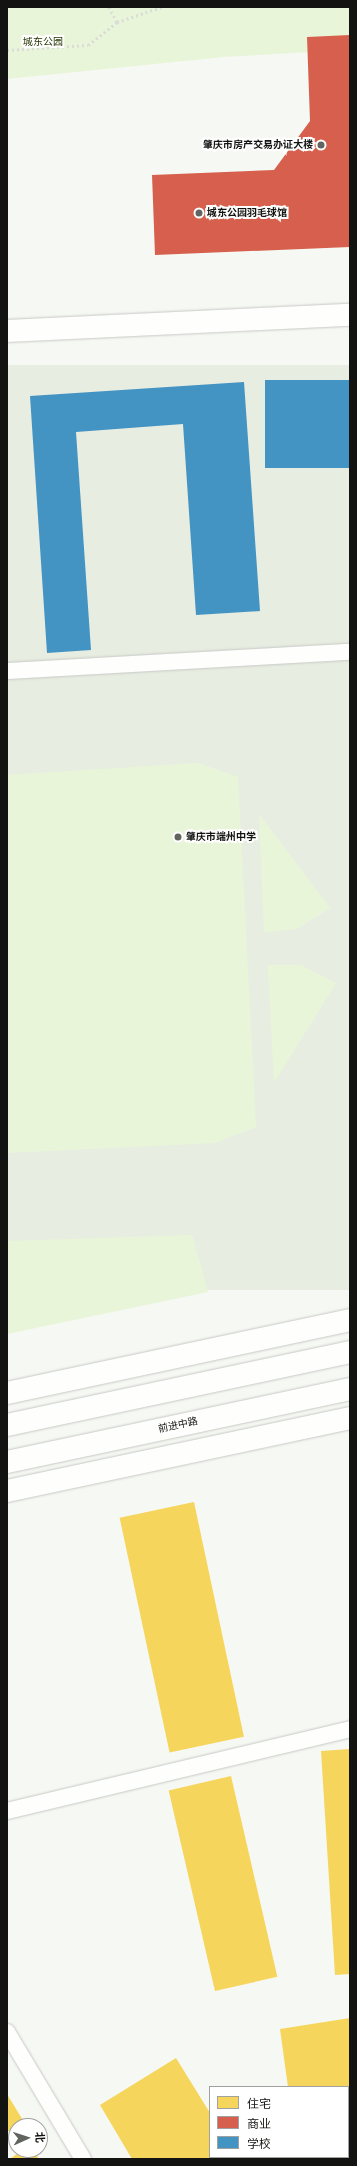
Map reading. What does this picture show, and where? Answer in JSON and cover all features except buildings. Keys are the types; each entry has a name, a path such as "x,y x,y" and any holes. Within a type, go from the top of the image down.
{"street":[{"path":"7,331 350,315"},
{"path":"7,1393 350,1320"},
{"path":"7,1425 350,1352"},
{"name":"前进中路","path":"7,1462 350,1389"},
{"path":"7,1491 350,1418"}],"lane":[{"path":"7,671 350,652"},
{"path":"7,1812 350,1729"},
{"path":"7,2032 83,2159"}],"path":[{"path":"109,7 117,22"},
{"path":"7,50 88,45 117,22 162,7"}],"shaded area":[{"name":"肇庆市端州中学","path":"7,365 350,365 350,1290 7,1290"}],"green space":[{"name":"城东公园","path":"7,7 350,7 350,50 224,57 7,79"},
{"path":"198,763 238,777 256,1127 215,1143 7,1153 7,775"},
{"path":"259,814 330,908 297,929 264,932"},
{"path":"268,965 301,965 336,983 274,1083"},
{"path":"192,1235 208,1292 7,1334 7,1241"}],"place":[{"name":"肇庆市房产交易办证大楼","path":"321,145"},
{"name":"城东公园羽毛球馆","path":"199,213"},
{"name":"肇庆市端州中学","path":"178,837"}]}
